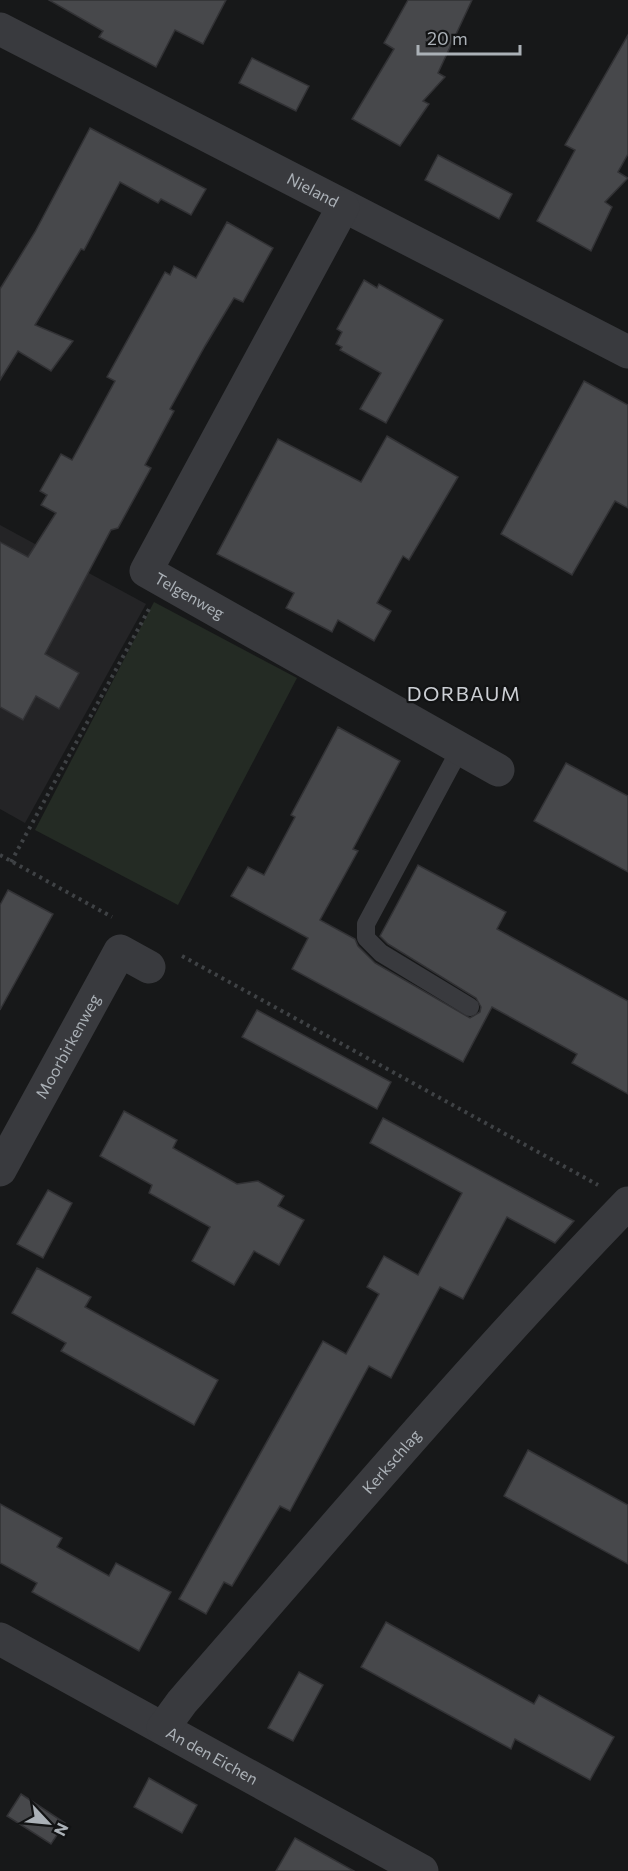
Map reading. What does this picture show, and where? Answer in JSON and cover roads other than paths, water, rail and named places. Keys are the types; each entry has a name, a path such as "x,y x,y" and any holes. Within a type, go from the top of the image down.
{"street":[{"name":"Nieland","path":"4,41 342,207 628,352"},
{"name":"Telgenweg","path":"342,207 146,571 498,770"},
{"name":"Moorbirkenweg","path":"0,1170 120,951 149,967"},
{"name":"Kerkschlag","path":"163,1728 182,1702 393,1457 561,1272 618,1196"},
{"name":"An den Eichen","path":"0,1640 422,1871"}],"lane":[{"path":"460,749 366,924 366,938 381,953 470,1007"}],"district":[{"name":"DORBAUM","path":"464,694"}]}
